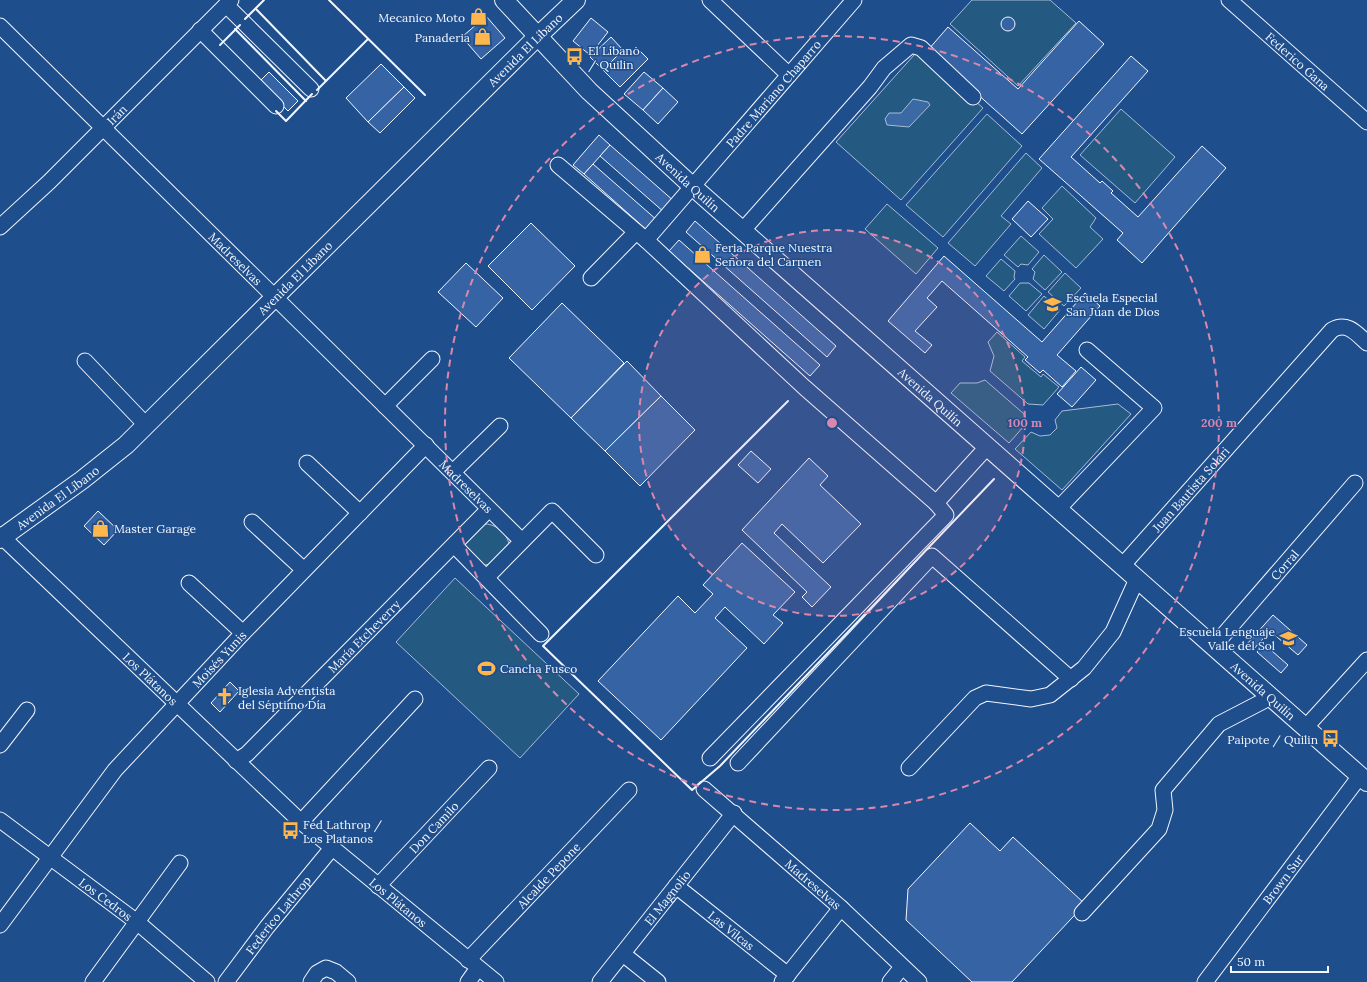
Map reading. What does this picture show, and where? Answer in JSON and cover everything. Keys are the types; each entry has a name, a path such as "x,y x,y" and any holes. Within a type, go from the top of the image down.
{"main road":[{"name":"Avenida Quilín","path":"504,0 589,91 692,186 1364,779"},
{"name":"Avenida El Líbano","path":"1,537 104,464 146,426 275,296 576,0"}],"street":[{"path":"710,0 789,75"},
{"name":"Padre Mariano Chaparro","path":"591,278 641,236 692,186 854,0"},
{"name":"Federico Gana","path":"1229,0 1367,122"},
{"path":"228,2 311,89"},
{"name":"Irán","path":"0,227 27,203 228,2"},
{"name":"Madreselvas","path":"0,26 522,541"},
{"path":"200,30 276,106"},
{"path":"743,230 870,87 884,68 911,45 921,48 973,97"},
{"path":"558,165 641,236 804,387 936,503 946,515 710,758"},
{"name":"Juan Bautista Solari","path":"1122,566 1329,333 1340,326 1349,328 1367,343"},
{"path":"1058,509 1154,408 1087,350"},
{"path":"385,406 432,359"},
{"path":"85,361 146,426"},
{"path":"453,472 500,426"},
{"name":"Moisés Yunis","path":"0,925 115,770 304,570 426,446"},
{"path":"936,503 987,447"},
{"path":"307,463 360,513"},
{"name":"Corral","path":"1213,647 1355,483"},
{"name":"María Etcheverry","path":"236,761 247,754 489,509"},
{"path":"487,577 552,511 596,555"},
{"path":"252,522 304,570"},
{"name":"Los Plátanos","path":"1,537 177,703 300,822 496,982"},
{"path":"454,545 487,577 541,634"},
{"path":"738,763 932,556 1071,679"},
{"path":"909,768 975,698 986,693 1031,699 1050,696 1071,679 1084,668 1113,632 1137,579"},
{"path":"190,582 243,634"},
{"path":"1305,728 1367,660"},
{"path":"1082,912 1159,829 1165,810 1162,790 1219,724 1271,697"},
{"path":"300,822 415,699"},
{"path":"0,745 27,710"},
{"name":"Don Camilo","path":"378,886 489,768"},
{"name":"Brown Sur","path":"1205,982 1364,779"},
{"name":"Madreselvas","path":"704,789 734,813 841,908 919,982"},
{"name":"Alcalde Pepone","path":"468,982 474,964 629,790"},
{"name":"El Magnolio","path":"600,982 734,813"},
{"name":"Los Cedros","path":"0,820 137,922 208,982"},
{"name":"Federico Lathrop","path":"226,982 267,927 332,848"},
{"path":"93,982 180,864"},
{"name":"Las Vilcas","path":"676,886 785,978"},
{"path":"785,978 841,908"},
{"path":"623,954 658,982"},
{"path":"890,982 902,967"},
{"path":"311,982 317,973 326,968 336,972 348,982"}],"shaded area":[{"path":"972,0 1050,0 1076,23 1018,86 950,24"},
{"path":"915,54 923,55 983,108 901,200 836,142"},
{"path":"913,99 928,102 930,105 909,127 887,125 885,119 889,113 901,113"},
{"path":"1121,109 1175,157 1135,203 1080,155"},
{"path":"987,114 1022,146 943,237 906,205"},
{"path":"1026,153 1042,168 1001,216 1011,224 975,266 948,243"},
{"path":"1062,186 1096,218 1090,227 1103,239 1076,268 1039,234 1053,219 1042,208"},
{"path":"887,204 938,248 916,274 865,229"},
{"path":"1021,236 1039,252 1028,265 1021,264 1018,267 1004,255"},
{"path":"1044,255 1062,272 1045,290 1033,279 1035,272 1032,269"},
{"path":"1001,259 1015,271 1015,279 1004,291 986,276"},
{"path":"1065,273 1081,288 1064,306 1048,292"},
{"path":"1020,283 1029,283 1042,294 1026,311 1009,296"},
{"path":"1044,296 1060,310 1044,329 1028,315"},
{"path":"997,332 1025,357 1022,361 1041,377 1043,374 1059,387 1043,405 1028,404 990,371 994,356 988,342"},
{"path":"985,380 1024,414 1025,425 1009,443 951,393 960,383 977,383"},
{"path":"1118,404 1131,414 1062,490 1015,449 1031,432 1040,436 1050,435 1057,428 1055,420 1062,411"},
{"path":"483,524 492,525 500,530 506,536 509,544 490,564 480,566 463,548 464,543"},
{"name":"Cancha Fusco","path":"455,578 579,694 520,758 396,642"}],"building":[{"name":"Panaderia","path":"486,16 505,38 481,59 462,37"},
{"path":"1005,17 1011,17 1015,21 1015,27 1011,31 1005,31 1001,27 1001,21"},
{"path":"591,18 608,32 590,55 573,41"},
{"path":"1079,21 1104,44 1022,134 928,50 948,27 1018,89"},
{"path":"611,37 623,50 603,70 590,57"},
{"path":"636,47 648,59 620,87 603,70 623,50 628,55"},
{"path":"1131,56 1148,71 1071,157 1100,183 1102,181 1113,191 1111,193 1138,217 1202,146 1226,168 1142,263 1117,240 1123,233 1039,159"},
{"path":"381,64 404,87 368,122 346,98"},
{"path":"269,72 298,101 288,111 259,82"},
{"path":"644,72 663,88 643,110 624,94"},
{"path":"404,87 415,98 380,133 368,122"},
{"path":"663,88 678,102 658,124 643,110"},
{"path":"599,135 610,145 584,174 573,165"},
{"path":"610,145 675,202 665,213 600,156"},
{"path":"593,164 658,221 649,232 584,174"},
{"path":"1028,201 1048,219 1031,237 1012,219"},
{"path":"695,221 836,346 827,357 686,232"},
{"path":"531,223 575,266 532,310 488,266"},
{"path":"679,240 820,365 810,376 669,251"},
{"path":"944,256 1042,342 1085,293 1100,306 1057,355 1076,371 1062,387 1043,370 1040,373 1025,360 1028,357 942,281 927,298 937,307 915,331 932,345 925,353 888,321"},
{"path":"466,263 503,298 476,327 438,292"},
{"path":"562,303 624,363 571,418 509,358"},
{"path":"627,361 661,396 605,451 571,418"},
{"path":"1081,367 1096,380 1072,407 1057,394"},
{"path":"661,396 695,430 640,486 605,451"},
{"path":"751,451 771,469 758,483 738,465"},
{"path":"809,458 828,476 820,485 861,524 823,563 782,524 774,533 831,587 812,607 802,597 807,592 742,530"},
{"name":"Master Garage","path":"98,511 118,530 104,545 84,526"},
{"path":"742,543 795,592 773,615 783,623 764,644 725,607 715,618 747,648 661,740 598,681 678,596 695,613 713,594 703,585"},
{"name":"Escuela Lenguaje Valle del Sol","path":"1273,615 1307,645 1298,655 1270,631 1252,651 1246,645"},
{"name":"Escuela Lenguaje Valle del Sol","path":"1264,644 1288,665 1281,673 1257,652"},
{"name":"Iglesia Adventista del Séptimo Día","path":"230,682 239,691 220,712 211,703"},
{"path":"970,823 1000,851 1013,837 1085,904 1012,982 972,982 906,920 908,889"}],"wall":[{"path":"245,19 264,0"},
{"path":"329,0 425,95"},
{"path":"256,9 326,81"},
{"path":"220,45 240,25"},
{"path":"235,29 306,101"},
{"path":"317,90 368,39"},
{"path":"276,111 286,121 312,94"},
{"path":"788,401 543,646 692,790 720,766 994,479"}],"place":[{"name":"Mecanico Moto","path":"478,17"},
{"name":"Panaderia","path":"483,37"},
{"name":"El Líbano / Quilin","path":"575,57"},
{"name":"Feria Parque Nuestra Señora del Carmen","path":"702,254"},
{"name":"Escuela Especial San Juan de Dios","path":"1053,304"},
{"name":"Master Garage","path":"101,528"},
{"name":"Escuela Lenguaje Valle del Sol","path":"1288,638"},
{"name":"Cancha Fusco","path":"487,668"},
{"name":"Iglesia Adventista del Séptimo Día","path":"225,697"},
{"name":"Paipote / Quilin","path":"1331,739"},
{"name":"Fed Lathrop / Los Platanos","path":"290,831"}]}
